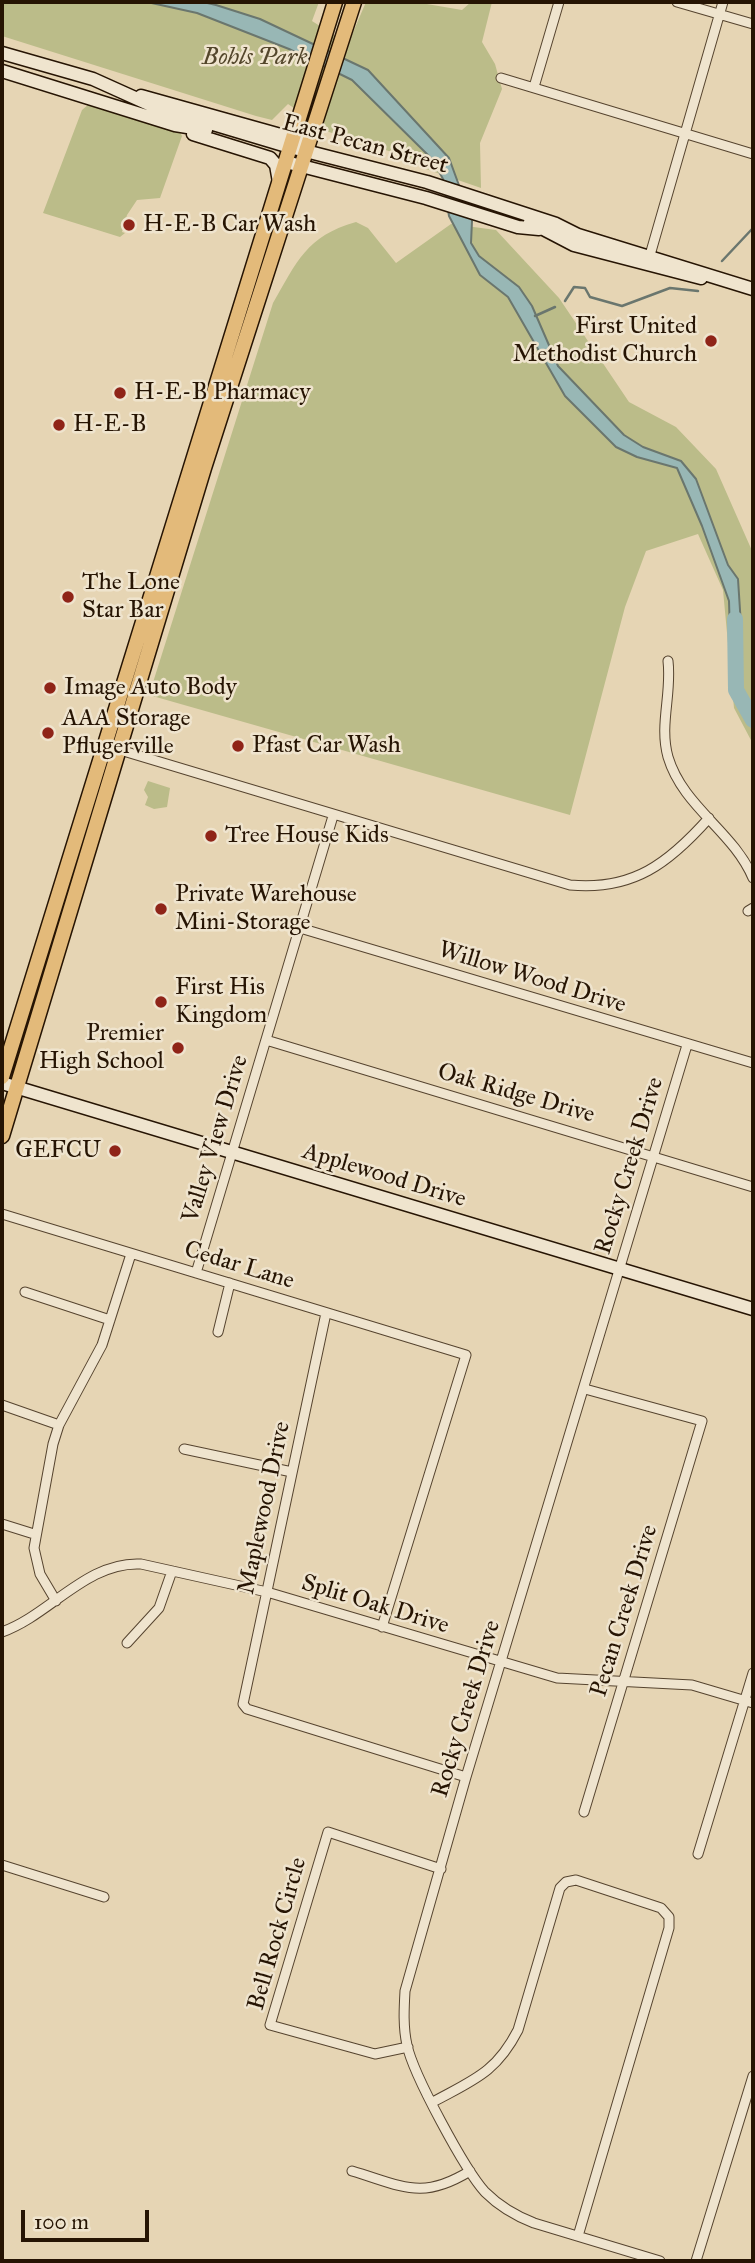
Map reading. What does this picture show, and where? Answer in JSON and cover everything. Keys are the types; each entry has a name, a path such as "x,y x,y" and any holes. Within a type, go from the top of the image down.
{"main road":[{"path":"2,1077 335,2"},
{"path":"2,1136 9,1085 120,750 354,2"},
{"path":"2,53 93,79 132,94"},
{"path":"2,60 98,89 156,98 289,150"},
{"name":"East Pecan Street","path":"2,71 174,125 197,127 289,150 307,146 427,190"},
{"path":"174,125 191,134 270,158 276,165 279,182"},
{"path":"307,146 317,144 331,158"},
{"name":"East Pecan Street","path":"307,146 331,158 427,190"},
{"path":"427,190 556,224 578,235"},
{"path":"488,208 531,229 578,235 650,255 753,289"},
{"path":"544,229 574,245 637,264 717,279"},
{"name":"Applewood Drive","path":"9,1085 753,1309"}],"street":[{"path":"534,88 559,2"},
{"path":"677,2 753,23"},
{"path":"650,255 723,2"},
{"path":"501,78 753,154"},
{"path":"135,644 150,650"},
{"path":"668,662 670,679 664,728 668,757 682,789 735,845 753,878"},
{"path":"120,750 553,882 584,886 602,886 644,874 668,860 709,818"},
{"name":"Valley View Drive","path":"195,1273 333,816"},
{"name":"Willow Wood Drive","path":"300,928 753,1063"},
{"name":"Oak Ridge Drive","path":"266,1040 753,1187"},
{"name":"Rocky Creek Drive","path":"660,2261 515,2215 487,2193 470,2171 433,2102 408,2048 404,2030 405,1991 442,1869 466,1777 687,1045"},
{"name":"Cedar Lane","path":"2,1214 466,1355 382,1628"},
{"path":"56,1601 40,1574 34,1534 59,1425 91,1367 110,1320 131,1254"},
{"path":"218,1332 230,1283"},
{"path":"25,1292 110,1320"},
{"name":"Maplewood Drive","path":"326,1313 243,1704 247,1709 466,1777"},
{"name":"Pecan Creek Drive","path":"584,1812 702,1422 585,1390"},
{"path":"2,1405 59,1425"},
{"path":"184,1449 292,1472"},
{"path":"2,1524 34,1534"},
{"name":"Split Oak Drive","path":"2,1632 109,1568 141,1564 267,1592 557,1678 692,1685 749,1701"},
{"path":"127,1643 159,1608 172,1571"},
{"path":"698,1854 749,1701 753,1674"},
{"name":"Bell Rock Circle","path":"408,2048 375,2054 270,2025 328,1832 442,1869"},
{"path":"2,1865 104,1897"},
{"path":"433,2102 487,2072 510,2047 518,2031 560,1888 566,1882 576,1880 661,1908 669,1917 669,1928 578,2236"},
{"path":"696,2261 753,2076"},
{"path":"352,2171 420,2190 448,2184 470,2171"}],"green space":[{"name":"Bohls Park","path":"2,2 319,2 312,21 348,44 366,2 415,2 462,10 471,2 492,2 482,42 495,64 502,89 480,143 481,188 426,169 395,153 329,132 288,104 272,120 2,36"},
{"path":"89,104 179,130 182,136 160,198 137,200 127,215 122,232 125,233 120,237 43,213 82,110"},
{"path":"356,222 368,228 396,263 451,224 496,230 559,298 629,402 676,427 716,469 753,553 753,744 734,708 723,590 698,534 646,551 625,607 570,815 149,695 273,303 297,263 314,243 339,228"},
{"path":"148,781 170,788 167,807 154,809 145,805 148,797 144,790"}],"water":[{"path":"147,2 203,2 216,5 260,19 368,70 449,158 472,221 471,243 479,256 519,287 532,306 558,366 624,435 643,447 681,461 696,479 728,565 738,579 742,641 730,636 729,601 702,526 677,468 637,457 616,447 565,396 508,297 480,275 449,216 443,179 432,159 352,80 289,49 197,13"}],"waterway":[{"path":"722,261 753,228"},
{"path":"565,301 574,287 585,288 590,297 622,306 670,288 698,291"},
{"path":"535,316 555,307"},
{"path":"735,619 736,690 753,720"}],"place":[{"name":"H-E-B Car Wash","path":"129,225"},
{"name":"First United Methodist Church","path":"711,341"},
{"name":"H-E-B Pharmacy","path":"120,393"},
{"name":"H-E-B","path":"59,425"},
{"name":"The Lone Star Bar","path":"68,597"},
{"name":"Image Auto Body","path":"50,688"},
{"name":"AAA Storage Pflugerville","path":"48,733"},
{"name":"Pfast Car Wash","path":"238,746"},
{"name":"Tree House Kids","path":"211,836"},
{"name":"Private Warehouse Mini-Storage","path":"161,909"},
{"name":"First His Kingdom","path":"161,1002"},
{"name":"Premier High School","path":"178,1048"},
{"name":"GEFCU","path":"115,1151"}]}
